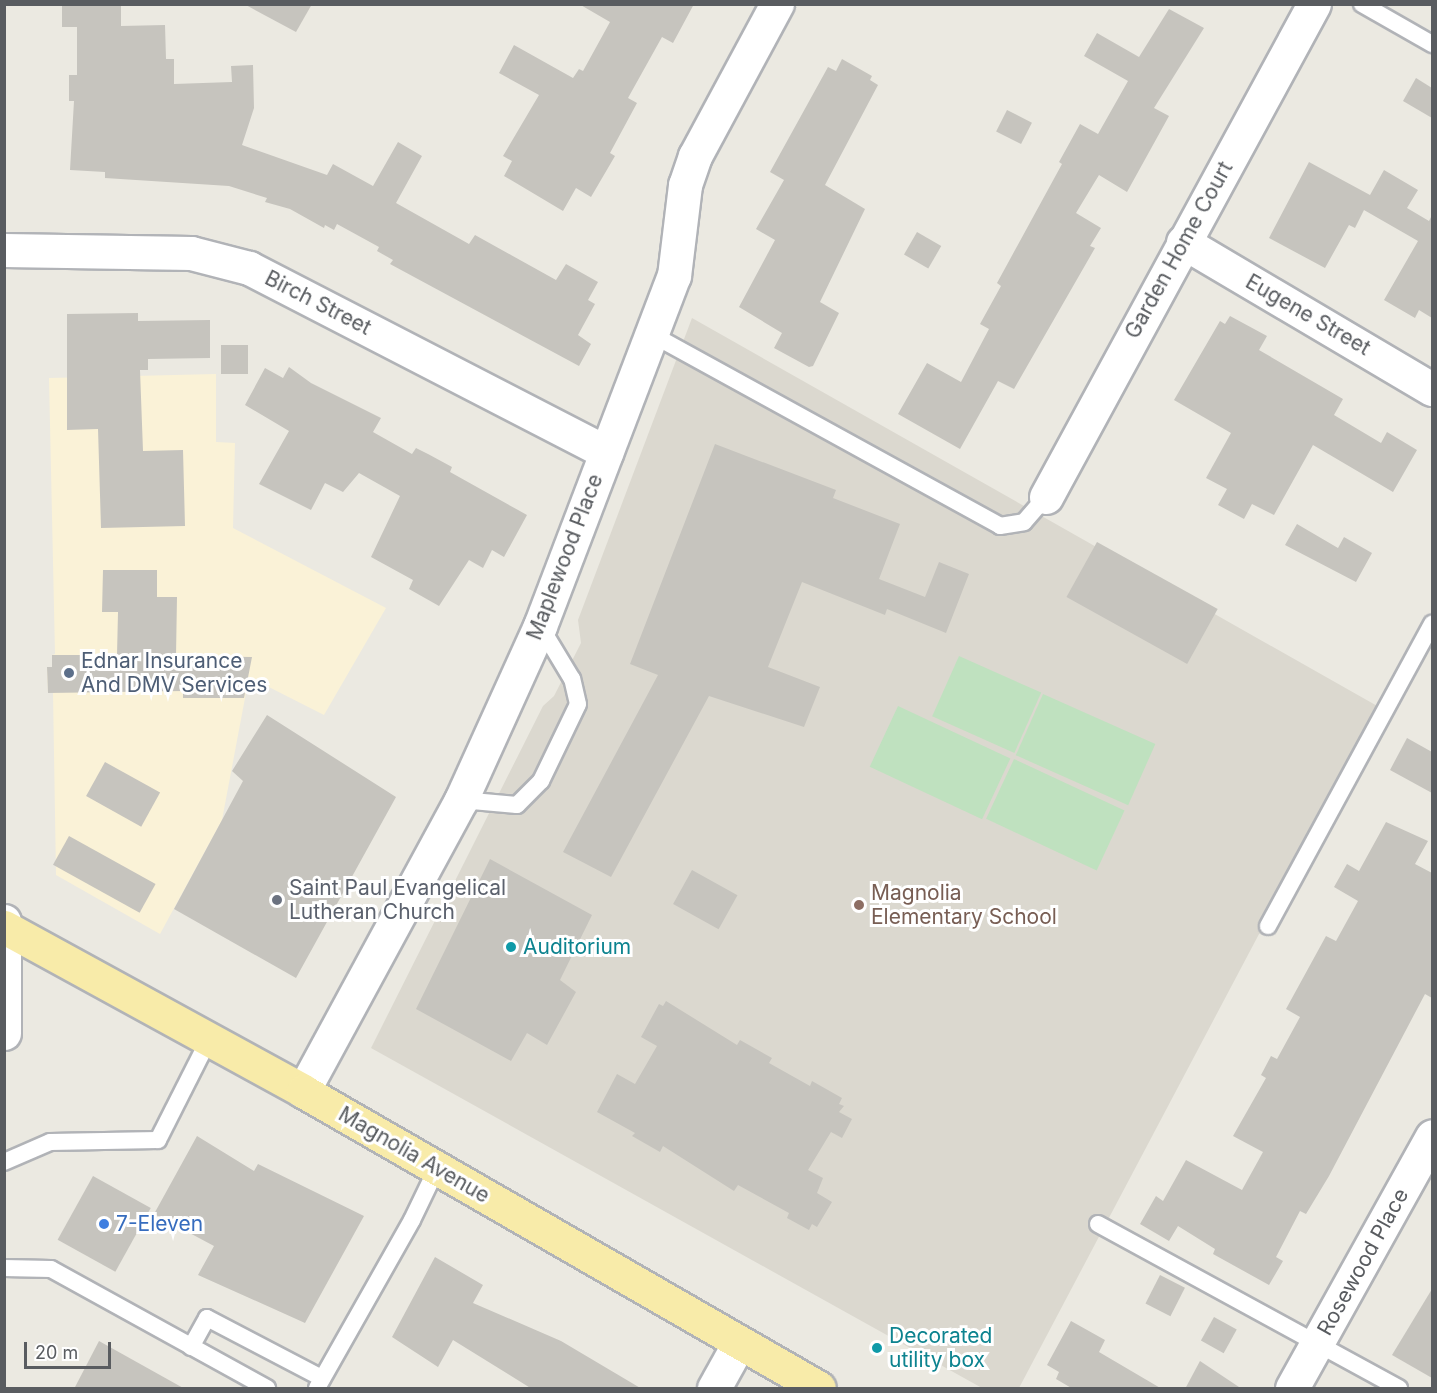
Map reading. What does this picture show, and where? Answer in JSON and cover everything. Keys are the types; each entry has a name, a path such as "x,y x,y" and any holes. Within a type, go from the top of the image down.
{"main road":[{"name":"Magnolia Avenue","path":"5,927 208,1041 303,1091 819,1389"}],"street":[{"name":"Maplewood Place","path":"303,1091 461,800 540,626 674,276 685,185 695,156 777,4"},
{"name":"Garden Home Court","path":"1046,497 1314,4"},
{"name":"Eugene Street","path":"1183,242 1432,388"},
{"name":"Birch Street","path":"4,250 190,253 249,268 606,452"},
{"path":"4,921 4,1033"},
{"name":"Rosewood Place","path":"1293,1389 1432,1136"},
{"path":"714,1389 738,1343"}],"lane":[{"path":"1362,4 1432,44"},
{"path":"653,335 1000,526 1024,522 1046,497"},
{"path":"1268,926 1432,624"},
{"path":"461,800 517,805 541,782 578,704 572,679 540,626"},
{"path":"4,1162 50,1142 158,1140 208,1041"},
{"path":"191,1347 207,1318 319,1383 412,1220 437,1168"},
{"path":"1098,1224 1318,1342 1399,1389"},
{"path":"4,1268 51,1269 267,1389"}],"shaded area":[{"name":"Magnolia Elementary School","path":"692,318 1379,707 1019,1388 982,1388 371,1048 543,706 554,696 581,643 578,620"},
{"path":"216,374 216,442 235,443 233,528 386,608 324,715 249,677 222,820 160,934 56,875 53,693 48,693 47,667 52,667 52,655 55,654 49,378"}],"green space":[{"path":"959,656 1041,693 1014,753 932,716"},
{"path":"1043,694 1155,744 1128,805 1016,755"},
{"path":"898,706 1010,758 982,819 870,767"},
{"path":"1014,759 1125,811 1097,870 986,819"}],"building":[{"path":"62,4 121,4 121,26 165,25 166,59 174,59 174,84 232,82 231,66 253,65 254,108 242,145 327,175 333,164 373,186 398,142 422,156 396,203 469,244 475,235 556,280 566,264 598,282 588,300 595,304 578,335 591,344 579,366 390,264 393,260 377,251 379,247 337,224 334,230 325,225 324,228 290,209 265,202 267,198 229,186 105,178 105,172 70,170 74,101 69,101 69,75 77,75 77,27 62,27"},
{"path":"244,4 312,4 296,32"},
{"path":"579,4 694,4 673,43 662,37 628,98 637,103 610,153 615,156 591,197 576,188 563,211 504,176 512,161 503,156 539,95 499,73 514,45 573,78 579,69 583,71 610,22"},
{"path":"1169,9 1204,28 1154,108 1169,116 1127,192 1099,175 1076,213 1101,228 1090,246 1095,248 1014,389 998,381 960,449 898,414 927,363 961,382 989,329 980,324 1001,286 997,283 1062,164 1059,162 1080,124 1098,134 1128,81 1084,56 1097,33 1139,57"},
{"path":"842,59 872,76 870,80 878,85 825,185 865,209 820,302 839,313 813,366 809,367 774,348 782,333 739,307 775,240 756,229 784,180 770,172 828,67 836,71"},
{"path":"1416,78 1432,88 1432,118 1403,101"},
{"path":"1007,110 1032,123 1021,144 996,131"},
{"path":"1309,162 1370,195 1384,170 1418,190 1407,208 1429,221 1432,215 1432,318 1419,310 1415,318 1384,300 1418,241 1364,210 1355,228 1349,225 1325,268 1269,238"},
{"path":"917,232 941,246 928,269 904,255"},
{"path":"138,313 138,321 210,320 210,358 148,359 148,370 140,370 143,451 183,450 185,526 101,528 98,429 67,430 67,314"},
{"path":"1230,316 1267,336 1259,350 1343,399 1334,415 1381,443 1387,432 1417,450 1393,492 1313,445 1274,515 1252,504 1244,519 1218,505 1227,489 1206,478 1231,433 1174,400 1220,321 1225,324"},
{"path":"221,345 248,345 248,374 221,374"},
{"path":"289,367 311,383 381,418 373,432 412,454 416,448 428,454 452,467 450,472 527,515 504,557 492,550 483,568 469,560 439,606 409,589 413,580 371,557 400,496 359,473 343,492 325,483 311,510 259,484 289,431 245,405 265,368 283,378"},
{"path":"715,444 836,490 833,498 900,524 879,579 925,597 939,562 969,574 946,633 887,609 885,615 802,582 768,667 820,687 804,727 709,696 611,877 563,852 658,675 630,664"},
{"path":"1297,524 1338,548 1344,537 1372,553 1356,582 1285,545"},
{"path":"1097,542 1218,609 1187,664 1066,597"},
{"path":"103,570 157,570 157,597 177,597 176,656 252,657 244,698 183,698 183,691 48,693 47,667 52,667 52,655 117,655 118,612 102,612"},
{"path":"267,715 396,797 296,978 174,909 243,781 232,771"},
{"path":"1407,738 1432,752 1432,793 1390,770"},
{"path":"105,762 160,793 141,827 86,796"},
{"path":"1386,822 1428,841 1415,864 1432,873 1432,998 1425,994 1329,1176 1306,1214 1300,1211 1276,1257 1283,1261 1269,1285 1213,1254 1215,1249 1178,1226 1169,1241 1140,1224 1156,1196 1163,1201 1186,1160 1242,1190 1263,1152 1233,1136 1266,1078 1261,1075 1271,1056 1277,1059 1300,1017 1286,1009 1326,936 1336,941 1358,901 1334,887 1347,864 1359,871"},
{"path":"69,836 156,884 140,913 53,865"},
{"name":"Auditorium","path":"490,859 592,915 560,980 576,992 547,1045 527,1033 511,1061 416,1009"},
{"path":"692,870 737,895 719,929 673,904"},
{"path":"666,1001 737,1045 740,1040 772,1058 769,1063 810,1086 812,1081 842,1098 839,1104 844,1106 839,1112 852,1119 842,1138 831,1132 808,1170 823,1178 817,1193 832,1202 817,1227 812,1224 809,1230 787,1218 789,1213 738,1185 734,1191 663,1146 660,1152 632,1136 635,1133 597,1112 617,1074 635,1084 657,1046 641,1037 659,1004 663,1006"},
{"path":"197,1136 254,1171 258,1164 364,1216 305,1323 198,1275 214,1246 154,1214"},
{"name":"7-Eleven","path":"93,1176 151,1208 115,1272 58,1240"},
{"path":"435,1257 483,1285 473,1303 561,1341 642,1389 532,1389 453,1340 438,1367 392,1337"},
{"path":"1160,1275 1185,1288 1170,1316 1145,1304"},
{"path":"1432,1289 1432,1378 1392,1355"},
{"path":"1214,1317 1237,1330 1224,1353 1201,1341"},
{"path":"1071,1321 1105,1340 1099,1352 1162,1389 1073,1389 1056,1379 1059,1372 1047,1365"},
{"path":"99,1341 185,1389 74,1389"},
{"path":"1200,1361 1242,1389 1185,1389"}],"place":[{"name":"Ednar Insurance And DMV Services","path":"69,673"},
{"name":"Saint Paul Evangelical Lutheran Church","path":"277,900"},
{"name":"Magnolia Elementary School","path":"859,905"},
{"name":"Auditorium","path":"511,947"},
{"name":"7-Eleven","path":"104,1224"},
{"name":"Decorated utility box","path":"877,1348"}]}
